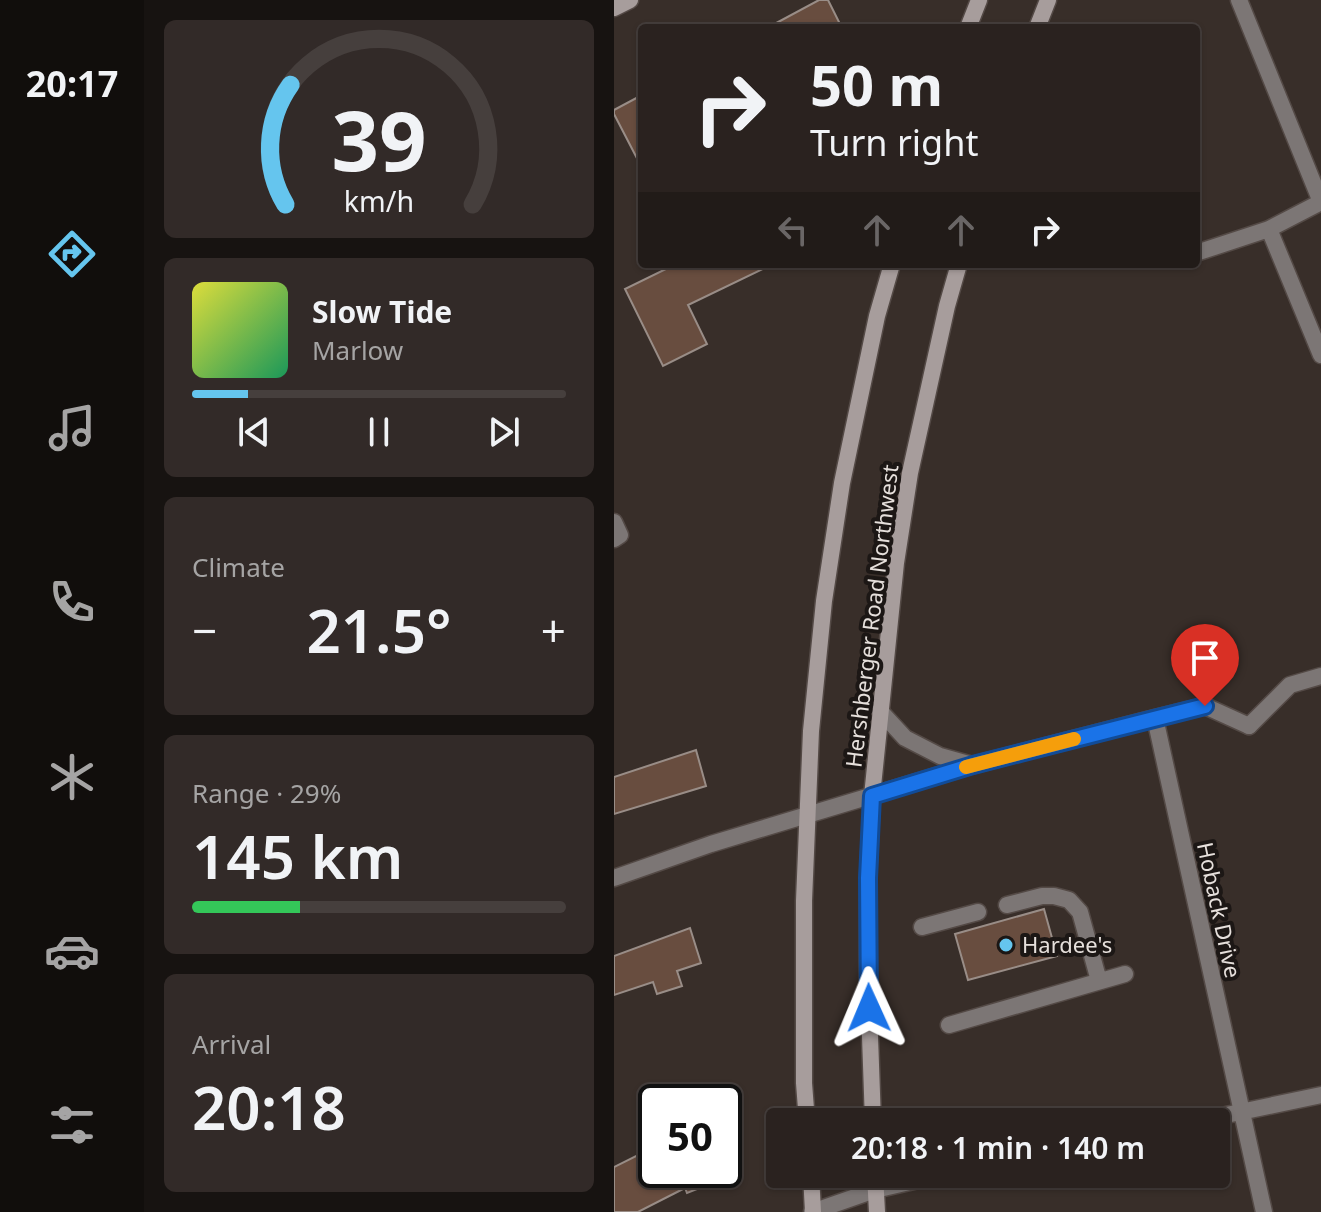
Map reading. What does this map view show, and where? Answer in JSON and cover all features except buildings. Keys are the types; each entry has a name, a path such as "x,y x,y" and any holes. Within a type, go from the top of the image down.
{"main road":[{"path":"614,8 630,0"},
{"path":"970,24 979,0"},
{"path":"1039,24 1048,0"},
{"name":"Hershberger Road Northwest","path":"806,1108 804,901 811,731 826,586 842,483 877,316 891,268"},
{"name":"Hershberger Road Northwest","path":"873,1108 868,878 880,711 896,563 910,473 958,268"},
{"path":"812,1188 813,1212"},
{"path":"875,1188 877,1212"}],"street":[{"path":"1200,252 1269,229 1321,202 1239,0"},
{"path":"1269,229 1321,355"},
{"path":"614,522 620,535 614,539"},
{"path":"614,878 711,844 973,765 1205,706 1249,726 1290,685 1321,676"},
{"path":"880,711 905,738 940,756 973,765"},
{"name":"Hoback Drive","path":"1155,718 1264,1212"},
{"path":"1007,905 1042,896 1069,900 1080,912 1099,981"},
{"path":"922,927 978,912"},
{"path":"949,1025 1125,974"},
{"path":"1230,1114 1321,1095"},
{"path":"813,1212 863,1188"}],"slow traffic":[{"path":"966,767 1074,739"}],"place":[{"name":"Hardee's","path":"1006,945"}],"route":[{"path":"869,1008 868,878 872,796 973,765 1205,706"}]}
